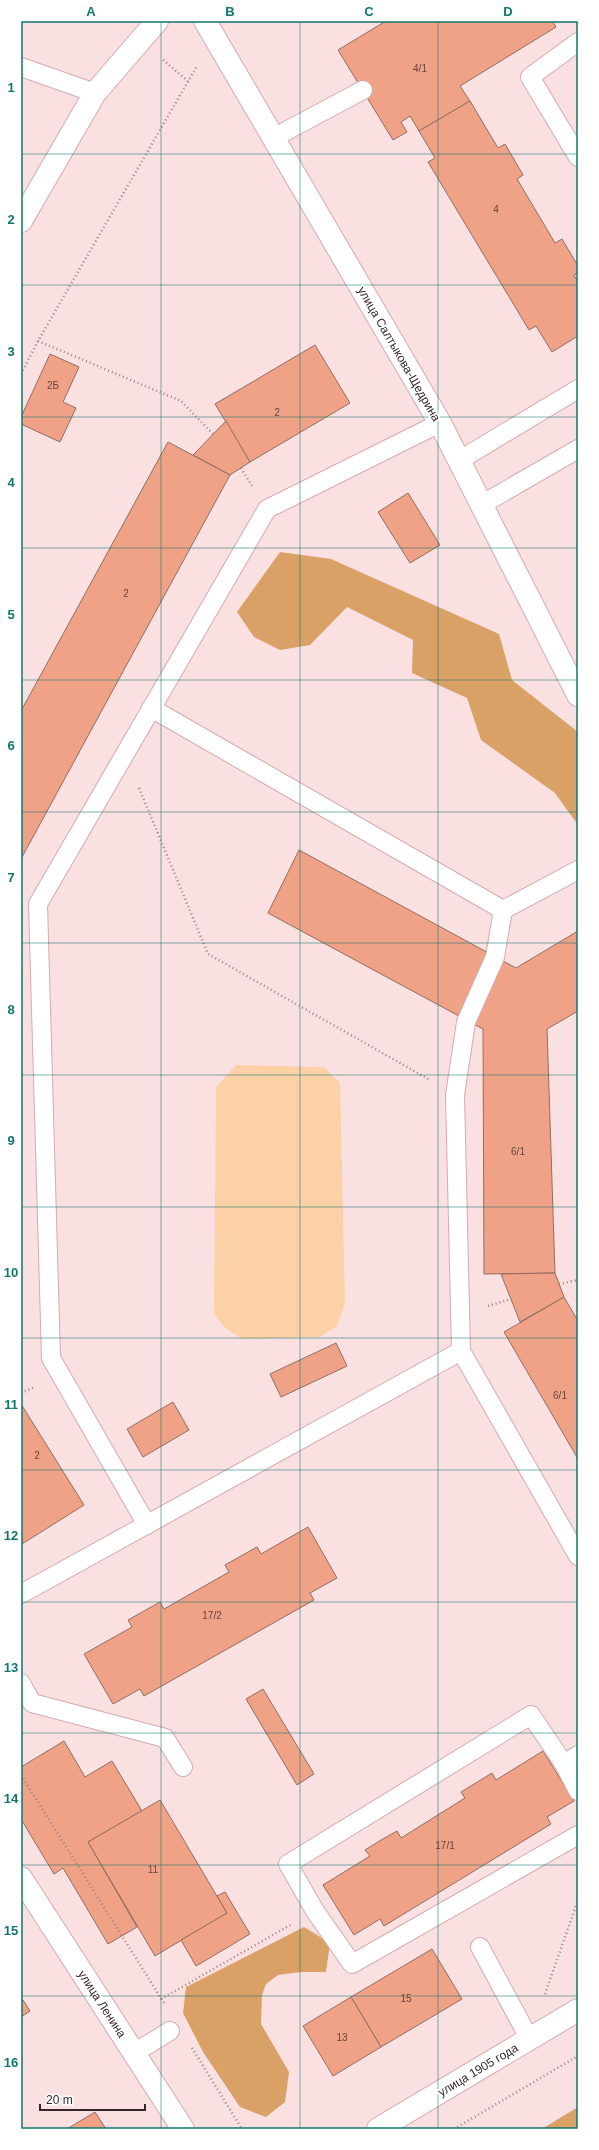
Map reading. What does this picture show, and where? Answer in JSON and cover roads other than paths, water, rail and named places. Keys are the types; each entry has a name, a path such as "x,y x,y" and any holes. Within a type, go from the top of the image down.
{"street":[{"path":"21,221 95,92 157,21"},
{"name":"улица Салтыкова-Щедрина","path":"209,29 273,138 312,218 440,423 578,695"},
{"name":"улица Ленина","path":"21,1878 183,2129"},
{"name":"улица 1905 года","path":"378,2129 530,2040 578,2010"}],"lane":[{"path":"578,42 530,77 578,157"},
{"path":"21,67 95,92"},
{"path":"273,138 363,90"},
{"path":"458,461 578,390"},
{"path":"147,1525 51,1358 38,904 267,509 440,423"},
{"path":"481,505 578,449"},
{"path":"151,708 503,910"},
{"path":"503,910 578,870"},
{"path":"503,910 496,957 466,1022 455,1095 461,1351 578,1556"},
{"path":"21,1594 461,1351"},
{"path":"21,1683 32,1703 165,1738 183,1767"},
{"path":"578,1791 571,1760 530,1715 288,1864 315,1911 352,1964 578,1835"},
{"path":"480,1947 530,2040"},
{"path":"134,2053 170,2031"}]}
